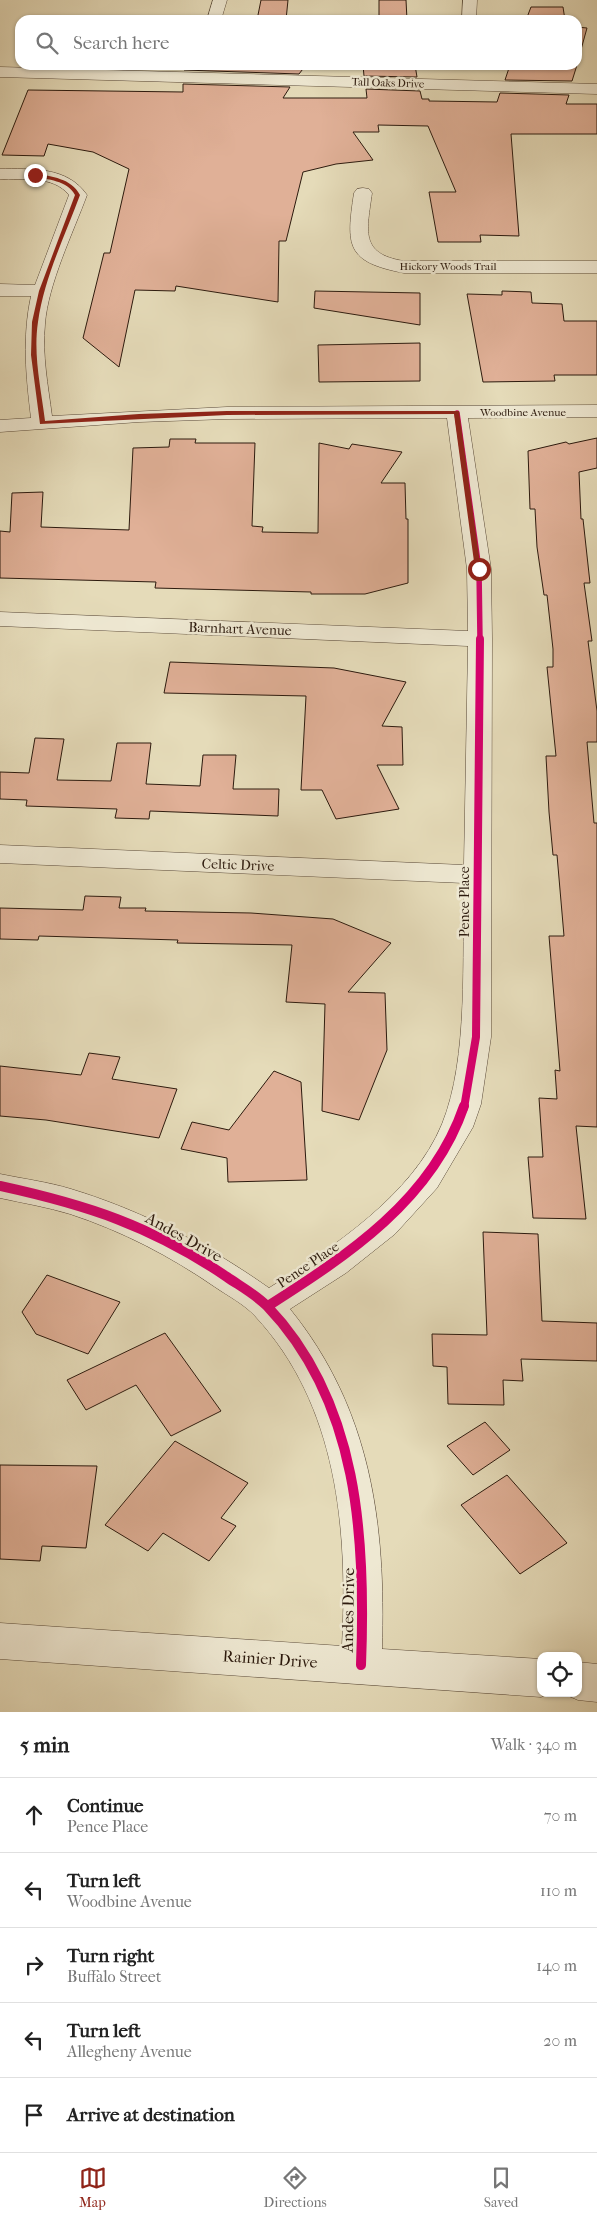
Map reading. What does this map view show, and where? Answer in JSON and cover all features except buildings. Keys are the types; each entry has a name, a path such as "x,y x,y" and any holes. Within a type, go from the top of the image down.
{"street":[{"path":"216,15 220,0"},
{"path":"469,15 470,0"},
{"name":"Tall Oaks Drive","path":"0,72 198,71 467,78 597,89"},
{"path":"0,174 53,178 74,188 78,195 42,291 35,322 34,355 42,423"},
{"name":"Hickory Woods Trail","path":"364,193 358,234 360,246 378,262 404,267 597,266"},
{"path":"0,290 42,291"},
{"name":"Woodbine Avenue","path":"0,426 139,416 227,413 597,410"},
{"name":"Pence Place","path":"268,1306 334,1264 383,1225 426,1178 457,1127 465,1104 476,1037 476,875 480,639 479,569 456,412"},
{"name":"Barnhart Avenue","path":"0,619 480,639"},
{"name":"Celtic Drive","path":"0,854 476,875"},
{"name":"Andes Drive","path":"0,1186 80,1205 143,1229 202,1259 268,1306 303,1352 332,1404 348,1454 363,1557 365,1600 361,1665"},
{"name":"Rainier Drive","path":"0,1642 537,1678"},
{"path":"582,1681 597,1682"}],"cycle path":[{"path":"268,1306 334,1264 383,1225 426,1179 457,1127 465,1104 476,1037 480,639 479,569 457,413"},
{"path":"0,1186 71,1202 121,1219 160,1237 215,1269 260,1300 299,1345 322,1386 340,1430 352,1475 363,1569 361,1665"}],"route":[{"path":"35,175 65,182 74,188 78,195 42,291 35,322 34,355 42,423 139,416 227,413 456,412 464,452 479,569"}]}
